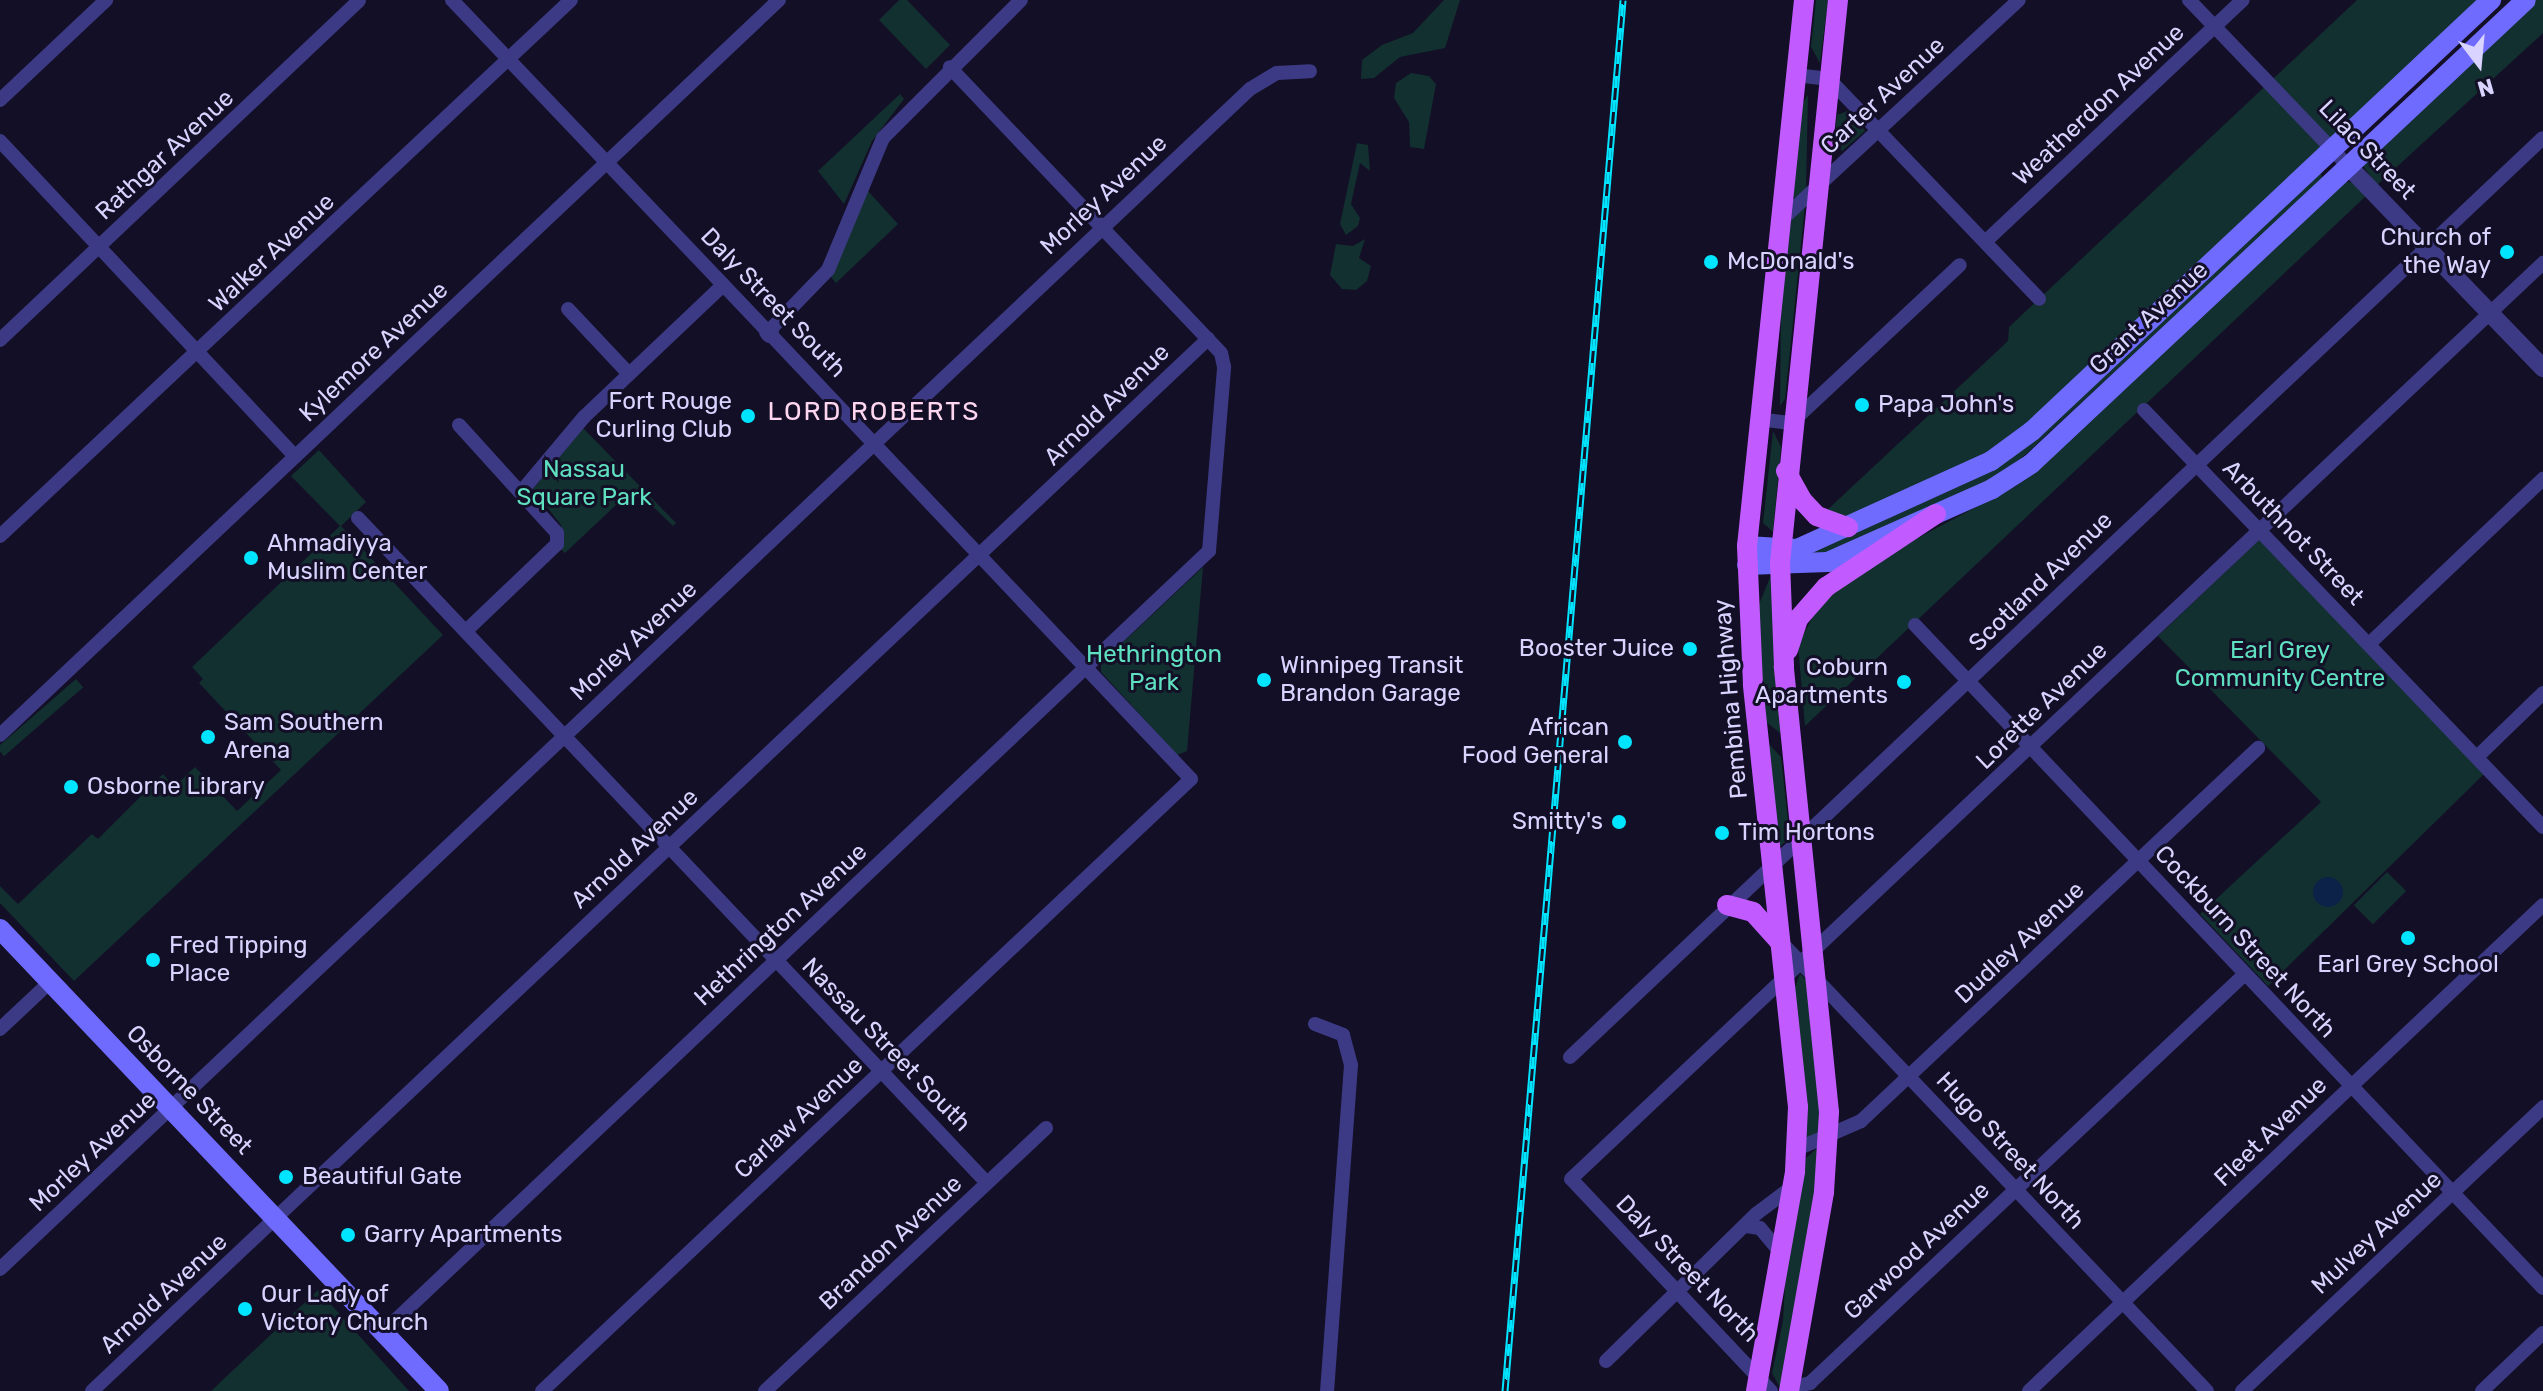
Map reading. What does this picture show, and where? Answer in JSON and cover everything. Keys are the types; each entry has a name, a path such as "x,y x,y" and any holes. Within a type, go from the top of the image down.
{"main road":[{"name":"Pembina Highway","path":"1773,1387 1780,1252 1797,1149 1798,1107 1758,730 1747,555 1778,224 1804,0"},
{"path":"1773,1387 1829,1135 1817,980 1807,958 1802,839 1784,666 1781,556 1786,471 1838,0"},
{"name":"Grant Avenue","path":"1781,556 1949,484 2032,431 2491,0"},
{"name":"Grant Avenue","path":"1747,555 1828,562 1992,489 2031,464 2526,0"},
{"path":"1786,471 1817,516 1848,527"},
{"path":"1784,666 1798,619 1826,587 1936,514"},
{"path":"1758,730 1783,746 1795,770"},
{"path":"1727,905 1753,912 1781,942"},
{"name":"Osborne Street","path":"0,929 439,1391"}],"street":[{"path":"0,100 106,0"},
{"name":"Rathgar Avenue","path":"0,340 359,0"},
{"name":"Daly Street South","path":"452,0 1191,779"},
{"name":"Walker Avenue","path":"0,536 571,0"},
{"name":"Kylemore Avenue","path":"0,735 779,0"},
{"path":"769,333 828,270 883,138 950,67 1021,0"},
{"name":"Carter Avenue","path":"1778,224 2019,0"},
{"name":"Lilac Street","path":"2189,0 2543,368"},
{"name":"Weatherdon Avenue","path":"1986,241 2243,0"},
{"path":"950,67 1208,339"},
{"name":"Morley Avenue","path":"0,1269 1258,82 1277,73 1310,71"},
{"path":"1796,75 1829,79 2039,299"},
{"name":"Scotland Avenue","path":"1570,1057 1772,862 1802,839 2543,138"},
{"path":"0,141 295,456"},
{"name":"Lorette Avenue","path":"1571,1179 2543,263"},
{"path":"1758,419 1791,423 1960,265"},
{"path":"521,492 584,417 723,285"},
{"path":"568,309 629,374"},
{"name":"Hethrington Avenue","path":"383,1332 1209,551 1223,359 1208,339"},
{"name":"Arnold Avenue","path":"92,1391 1208,339"},
{"name":"Arbuthnot Street","path":"2144,410 2543,827"},
{"path":"459,425 557,533 557,544 466,631"},
{"path":"2369,644 2543,479"},
{"name":"Nassau Street South","path":"358,518 987,1183"},
{"name":"Cockburn Street North","path":"1915,625 2543,1288"},
{"path":"2477,757 2543,693"},
{"name":"Dudley Avenue","path":"1797,1149 1861,1121 2258,748"},
{"name":"Carlaw Avenue","path":"542,1391 1191,779"},
{"name":"Fleet Avenue","path":"2029,1391 2543,905"},
{"path":"1781,942 1807,958"},
{"name":"Garwood Avenue","path":"1773,1387 1810,1383 2245,974"},
{"name":"Hugo Street North","path":"1817,980 2207,1391"},
{"path":"0,1029 50,982"},
{"path":"1315,1024 1343,1035 1351,1065 1327,1391"},
{"name":"Mulvey Avenue","path":"2242,1391 2543,1107"},
{"name":"Brandon Avenue","path":"765,1391 1046,1128"},
{"name":"Daly Street North","path":"1571,1179 1773,1387"},
{"path":"1606,1361 1746,1226 1792,1187"},
{"path":"1746,1226 1760,1228 1780,1252"},
{"path":"2482,1391 2543,1333"}],"green space":[{"path":"899,0 907,0 950,45 926,69 879,20"},
{"path":"1444,0 1460,0 1445,48 1400,57 1374,78 1361,79 1362,60 1382,45 1413,33"},
{"path":"1816,0 1828,0 1820,63 1811,47"},
{"path":"2357,0 2479,0 2040,413 1969,465 1851,517 1824,513 2008,341 2009,327"},
{"path":"2535,0 2543,0 2543,33 2377,185 2363,166"},
{"path":"1411,73 1429,76 1436,84 1424,149 1410,147 1409,122 1394,98 1396,83"},
{"path":"900,94 904,99 872,141 844,204 818,171"},
{"path":"1808,95 1806,189 1791,200 1803,103"},
{"path":"1850,110 1865,131 1842,151 1834,143 1837,115"},
{"path":"1357,143 1368,145 1370,171 1360,163 1351,204 1360,218 1358,226 1346,235 1340,224"},
{"path":"2321,171 2322,179 2014,465 1968,492 1826,555 1805,556 1962,485"},
{"path":"2343,181 2354,183 2366,196 1805,726 1798,645 1822,599 1895,550 2016,486"},
{"path":"868,191 898,224 836,283 831,277"},
{"path":"1805,205 1785,399 1780,406 1781,308 1791,219"},
{"path":"1365,239 1359,258 1371,266 1367,281 1356,290 1342,289 1330,275 1336,244 1353,246"},
{"name":"Nassau Square Park","path":"583,428 676,523 673,526 634,488 565,553 560,548 561,525 533,489"},
{"path":"1773,431 1781,447 1773,532 1763,523"},
{"path":"319,450 366,502 341,526 443,635 74,981 0,903 0,886 18,904 92,834 98,839 163,774 174,787 195,767 237,811 281,770 199,683 203,679 192,667 340,526 291,476"},
{"name":"Earl Grey Community Centre","path":"2259,540 2485,773 2268,986 2200,914 2321,802 2158,636"},
{"name":"Hethrington Park","path":"1203,567 1187,751 1177,755 1101,672 1101,663"},
{"path":"1771,575 1785,737 1765,721 1755,614"},
{"path":"76,679 83,687 4,756 0,745"},
{"path":"1767,742 1781,757 1790,838 1778,848"},
{"path":"2387,872 2406,891 2373,924 2354,905"},
{"path":"1800,974 1811,985 1824,1129 1806,1138 1793,992"},
{"path":"1823,1143 1782,1391 1772,1373 1783,1321 1786,1267 1806,1158"},
{"path":"318,1290 409,1391 211,1391"}],"water":[{"path":"2328,877 2334,878 2342,886 2342,898 2334,906 2328,907 2322,906 2314,898 2313,892 2314,886 2322,878"}],"railway":[{"path":"1505,1391 1623,0"}],"place":[{"name":"Church of the Way","path":"2507,252"},
{"name":"McDonald's","path":"1711,262"},
{"name":"Papa John's","path":"1862,405"},
{"name":"Fort Rouge Curling Club","path":"748,416"},
{"name":"Ahmadiyya Muslim Center","path":"251,558"},
{"name":"Booster Juice","path":"1690,649"},
{"name":"Winnipeg Transit Brandon Garage","path":"1264,680"},
{"name":"Coburn Apartments","path":"1904,682"},
{"name":"Sam Southern Arena","path":"208,737"},
{"name":"African Food General","path":"1625,742"},
{"name":"Osborne Library","path":"71,787"},
{"name":"Smitty's","path":"1619,822"},
{"name":"Tim Hortons","path":"1722,833"},
{"name":"Earl Grey School","path":"2408,938"},
{"name":"Fred Tipping Place","path":"153,960"},
{"name":"Beautiful Gate","path":"286,1177"},
{"name":"Garry Apartments","path":"348,1235"},
{"name":"Our Lady of Victory Church","path":"245,1309"}],"district":[{"name":"LORD ROBERTS","path":"874,412"}]}
